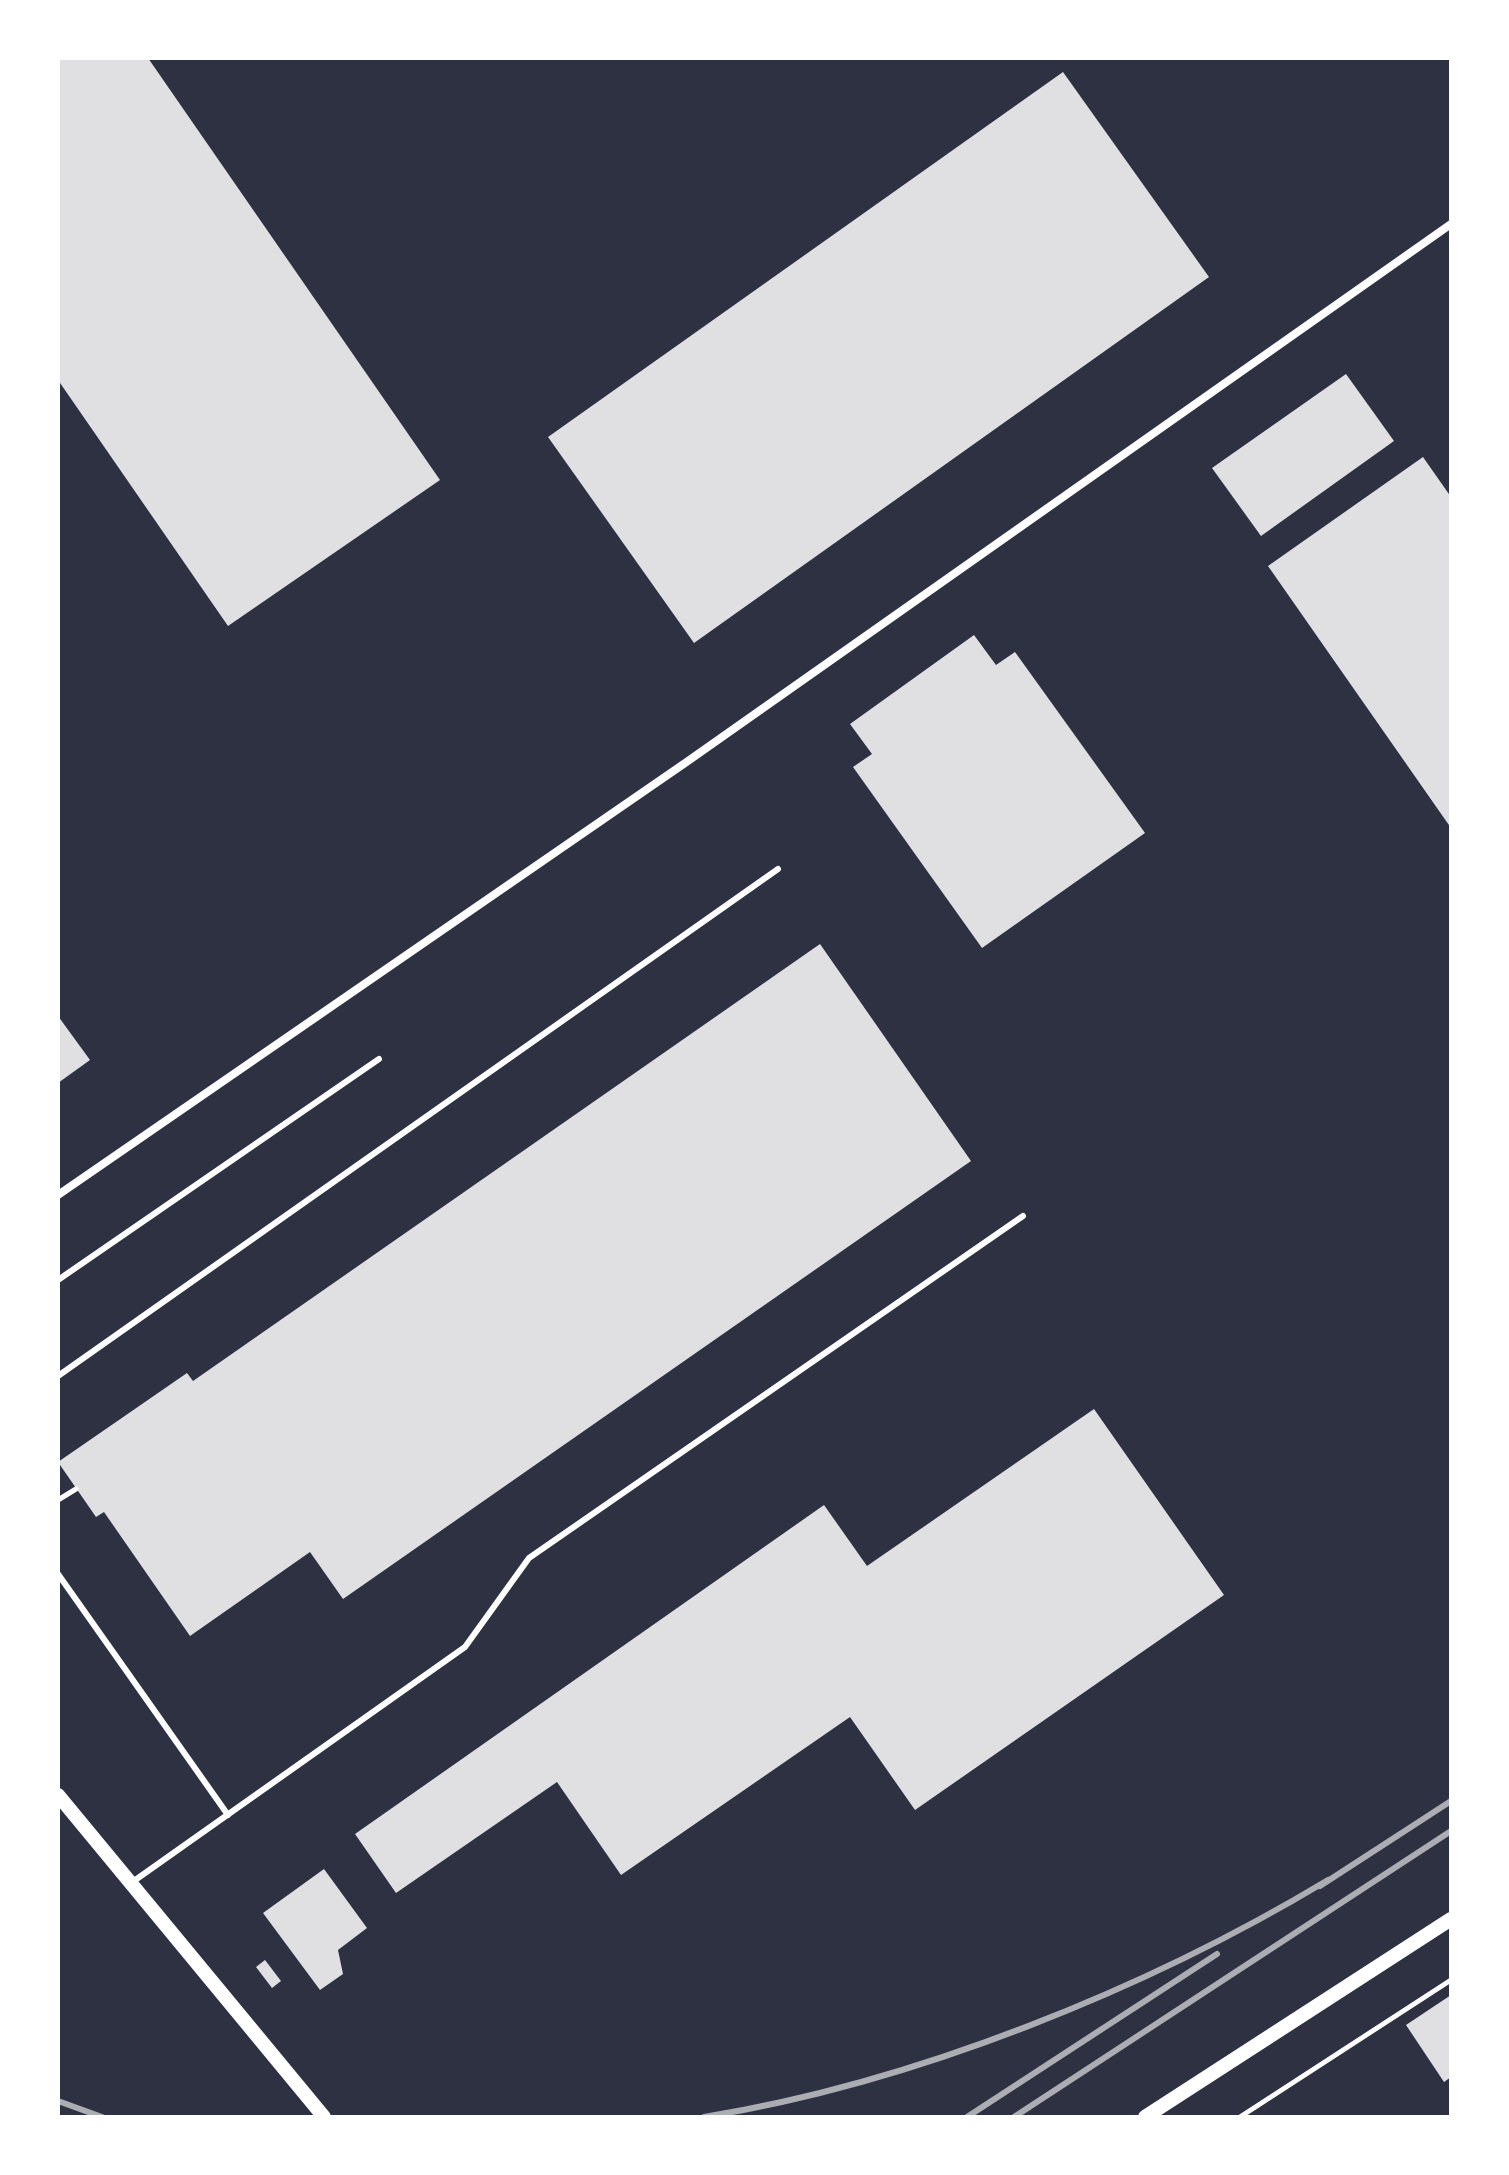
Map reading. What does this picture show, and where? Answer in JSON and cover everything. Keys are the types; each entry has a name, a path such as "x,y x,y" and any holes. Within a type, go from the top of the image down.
{"street":[{"path":"58,1195 688,761 1451,224"},
{"path":"58,1795 324,2117"},
{"path":"1145,2117 1451,1919"}],"lane":[{"path":"58,1376 778,869"},
{"path":"58,1280 379,1059"},
{"path":"131,1883 465,1647 529,1558 1023,1216"},
{"path":"58,1574 228,1815"}],"path":[{"path":"58,1500 76,1489"},
{"path":"1240,2117 1451,1980"}],"building":[{"path":"58,58 148,58 440,480 228,626 58,380"},
{"path":"1063,72 1209,277 694,643 548,437"},
{"path":"1346,374 1394,441 1261,536 1212,468"},
{"path":"1423,457 1451,497 1451,828 1268,566"},
{"path":"974,635 996,665 1015,652 1145,833 982,948 853,767 872,754 850,724"},
{"path":"820,944 971,1161 343,1599 310,1552 190,1636 104,1512 96,1517 58,1462 187,1373 193,1381"},
{"path":"58,1016 90,1060 58,1083"},
{"path":"1094,1409 1224,1595 915,1810 850,1717 621,1875 557,1782 396,1893 355,1834 824,1505 867,1566"},
{"path":"324,1869 367,1928 338,1950 343,1974 320,1990 263,1913"},
{"path":"265,1960 281,1981 272,1988 256,1967"},
{"path":"1451,1995 1451,2077 1444,2082 1406,2025"}],"railway":[{"path":"1320,1886 1451,1801"},
{"path":"1014,2117 1451,1831"},
{"path":"704,2117 784,2102 865,2081 1027,2027 1184,1958 1328,1880"},
{"path":"967,2117 1217,1954"},
{"path":"58,2101 102,2117"}]}
